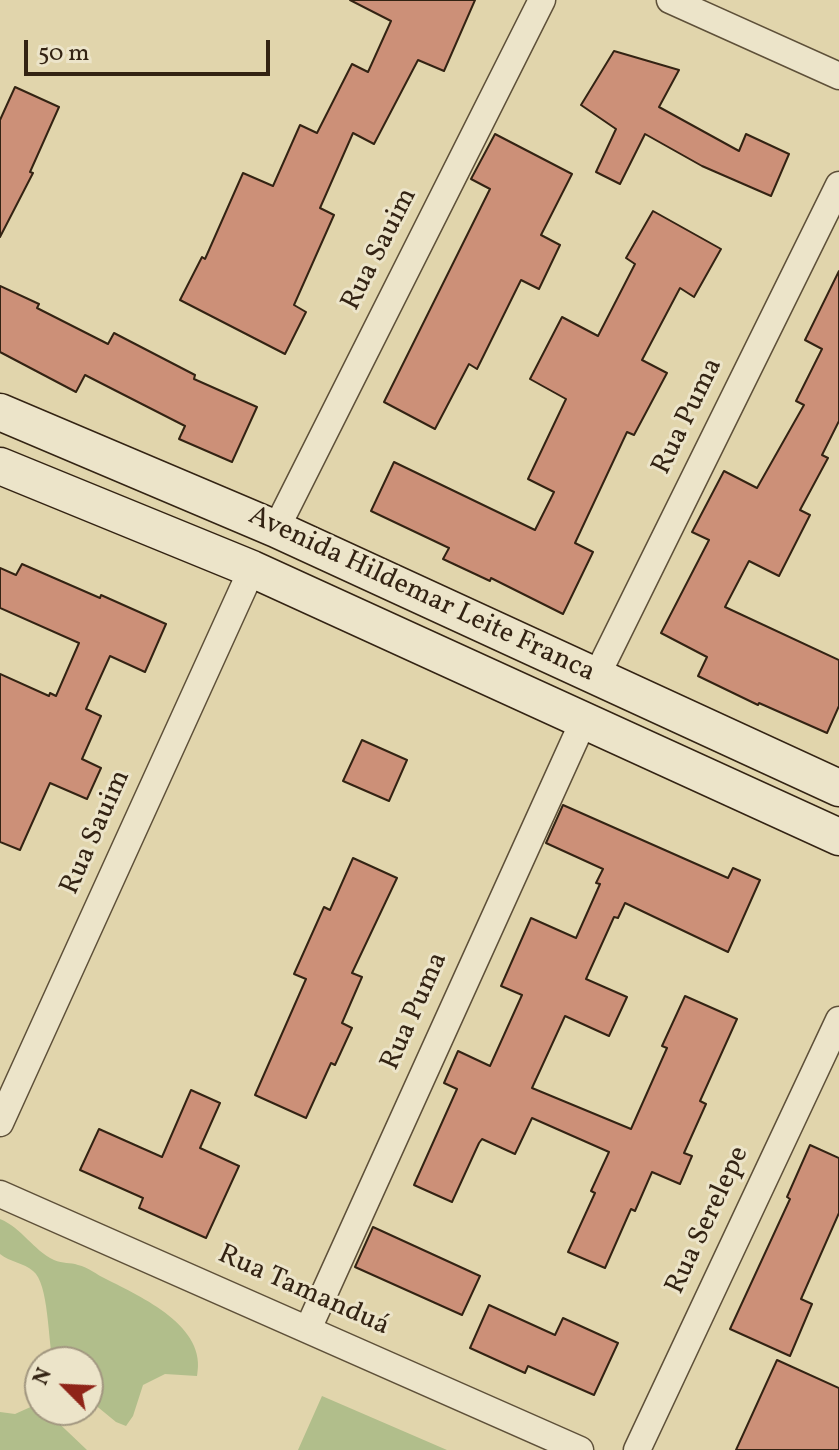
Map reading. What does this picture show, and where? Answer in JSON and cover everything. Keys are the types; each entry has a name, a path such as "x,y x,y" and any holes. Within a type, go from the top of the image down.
{"street":[{"name":"Rua Sauim","path":"276,529 542,0"},
{"path":"670,0 839,76"},
{"name":"Rua Puma","path":"596,677 839,185"},
{"name":"Avenida Hildemar Leite Franca","path":"0,412 276,529 839,788"},
{"name":"Avenida Hildemar Leite Franca","path":"0,466 252,569 839,837"},
{"name":"Rua Sauim","path":"0,1123 252,569"},
{"name":"Rua Puma","path":"308,1329 583,722"},
{"name":"Rua Serelepe","path":"637,1450 839,1020"},
{"name":"Rua Tamanduá","path":"0,1194 580,1450"}],"green space":[{"path":"0,1219 54,1260 85,1267 153,1304 182,1328 192,1342 198,1358 197,1376 165,1374 143,1385 133,1416 126,1426 116,1422 104,1412 104,1346 51,1346 38,1278 33,1271 0,1254"},
{"path":"322,1396 447,1450 298,1450"},
{"path":"24,1410 24,1426 62,1426 87,1450 0,1450 0,1412 15,1414"}],"building":[{"path":"350,0 475,0 444,71 418,60 374,144 353,133 320,208 334,215 294,305 306,312 285,354 180,300 202,257 205,259 243,173 273,186 300,125 317,133 352,64 368,72 391,21"},
{"path":"614,51 679,70 659,107 739,151 746,134 789,154 771,196 702,166 645,134 620,184 596,172 616,129 581,105"},
{"path":"15,87 59,107 30,172 33,173 0,237 0,120"},
{"path":"495,134 572,174 541,235 560,245 539,289 521,280 477,369 469,364 435,429 384,402 490,189 471,179"},
{"path":"653,211 721,249 694,297 680,288 642,360 667,373 634,435 627,432 575,543 593,552 563,614 491,578 490,581 443,559 449,548 371,511 394,462 535,530 554,492 528,479 566,399 530,379 562,317 598,336 635,264 626,258"},
{"path":"839,271 839,421 822,455 828,458 800,510 810,515 779,576 749,561 725,607 839,660 839,706 827,733 698,676 707,657 661,633 709,540 692,532 724,471 757,488 804,405 796,401 822,349 805,340"},
{"path":"0,286 39,304 37,308 108,344 114,333 195,375 194,379 257,407 232,462 179,439 185,426 85,375 76,392 0,352"},
{"path":"22,564 166,624 145,672 110,656 86,709 101,716 82,759 101,768 87,799 50,783 20,850 0,842 0,674 49,696 50,693 56,696 79,643 0,608 0,568 16,575"},
{"path":"362,740 407,760 389,801 343,781"},
{"path":"563,805 728,878 733,868 760,880 728,952 625,903 618,918 614,917 586,979 627,997 609,1036 565,1016 532,1088 631,1129 667,1048 662,1046 685,996 737,1019 700,1101 706,1104 684,1153 692,1156 680,1184 652,1172 635,1211 631,1209 605,1268 568,1252 595,1193 591,1191 609,1152 532,1118 515,1154 482,1139 452,1202 414,1185 457,1089 444,1083 458,1051 490,1066 522,995 501,986 531,918 576,938 600,884 596,883 603,869 546,843"},
{"path":"353,858 397,878 352,973 362,977 342,1023 352,1028 335,1065 331,1063 306,1118 255,1095 306,979 294,974 324,907 330,910"},
{"path":"191,1090 220,1103 200,1148 239,1166 206,1238 139,1208 143,1198 80,1170 99,1129 162,1157"},
{"path":"810,1145 839,1158 839,1213 801,1299 812,1304 790,1356 730,1329 790,1199 787,1197"},
{"path":"373,1227 480,1276 462,1315 355,1267"},
{"path":"489,1305 555,1335 563,1318 618,1343 594,1395 528,1366 525,1373 470,1348"},
{"path":"777,1360 839,1388 839,1450 736,1450"}]}
